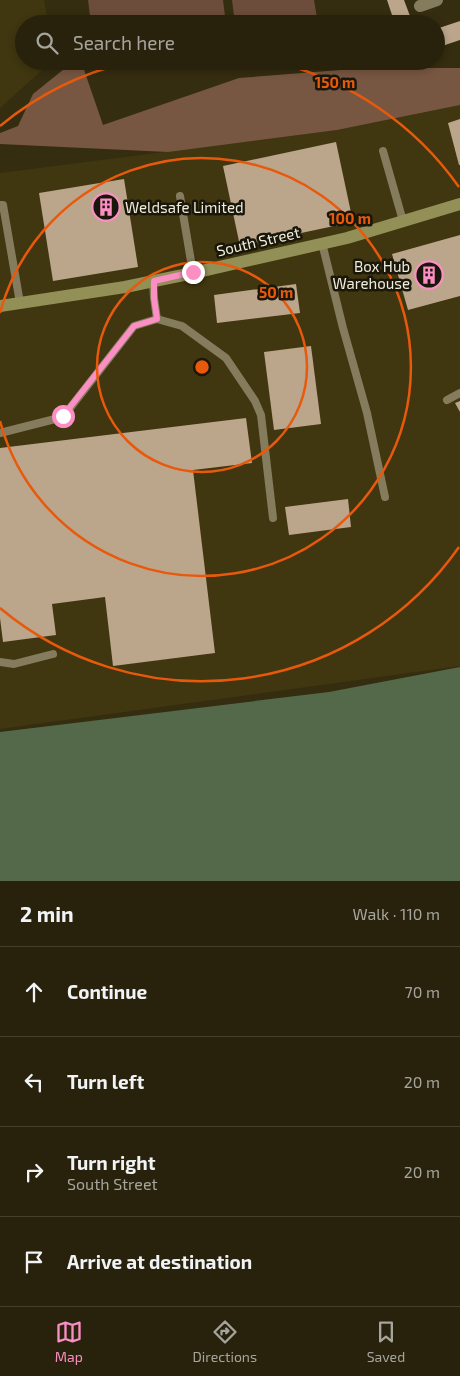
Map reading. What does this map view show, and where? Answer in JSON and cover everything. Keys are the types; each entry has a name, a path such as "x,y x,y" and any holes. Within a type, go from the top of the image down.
{"street":[{"path":"420,6 438,0"},
{"name":"South Street","path":"0,306 154,281 347,238 460,204"}],"lane":[{"path":"383,151 403,221"},
{"path":"180,196 193,272"},
{"path":"0,205 3,205 20,303"},
{"path":"322,243 367,413 386,497"},
{"path":"154,281 157,319"},
{"path":"0,432 63,416 134,326 157,319 182,326 226,358 255,401 262,415 274,518"},
{"path":"447,400 460,393"},
{"path":"0,662 14,664 53,654"}],"shaded area":[{"path":"0,0 44,0 46,15 15,15 15,70 42,70 0,108"},
{"path":"88,0 223,0 225,15 90,15"},
{"path":"232,0 314,0 316,15 234,15"},
{"path":"445,68 460,68 460,105 337,130 168,152 0,144 0,133 18,126 33,94 63,70 84,70 103,125 239,78 341,70 445,70"},
{"path":"460,105 460,666 0,729 0,173 337,130"},
{"path":"460,667 460,881 0,881 0,732 329,692"}],"building":[{"path":"387,0 404,0 410,15 392,15"},
{"path":"460,21 460,40 445,45 445,26"},
{"path":"460,119 460,165 459,165 448,123"},
{"path":"336,142 353,222 240,246 223,166"},
{"path":"124,179 138,267 53,281 39,193"},
{"name":"Box Hub Warehouse","path":"460,235 460,296 408,310 392,254"},
{"path":"296,284 300,313 217,323 214,295"},
{"path":"311,346 321,424 274,430 264,352"},
{"path":"460,401 460,412 455,403"},
{"path":"246,418 252,463 193,470 215,653 113,666 105,597 52,604 56,635 3,642 0,618 0,448"},
{"path":"348,499 351,527 289,535 285,507"}],"place":[{"name":"Weldsafe Limited","path":"106,207"},
{"name":"Box Hub Warehouse","path":"429,275"}],"route":[{"path":"63,416 134,326 157,319 154,281 193,272"}]}
